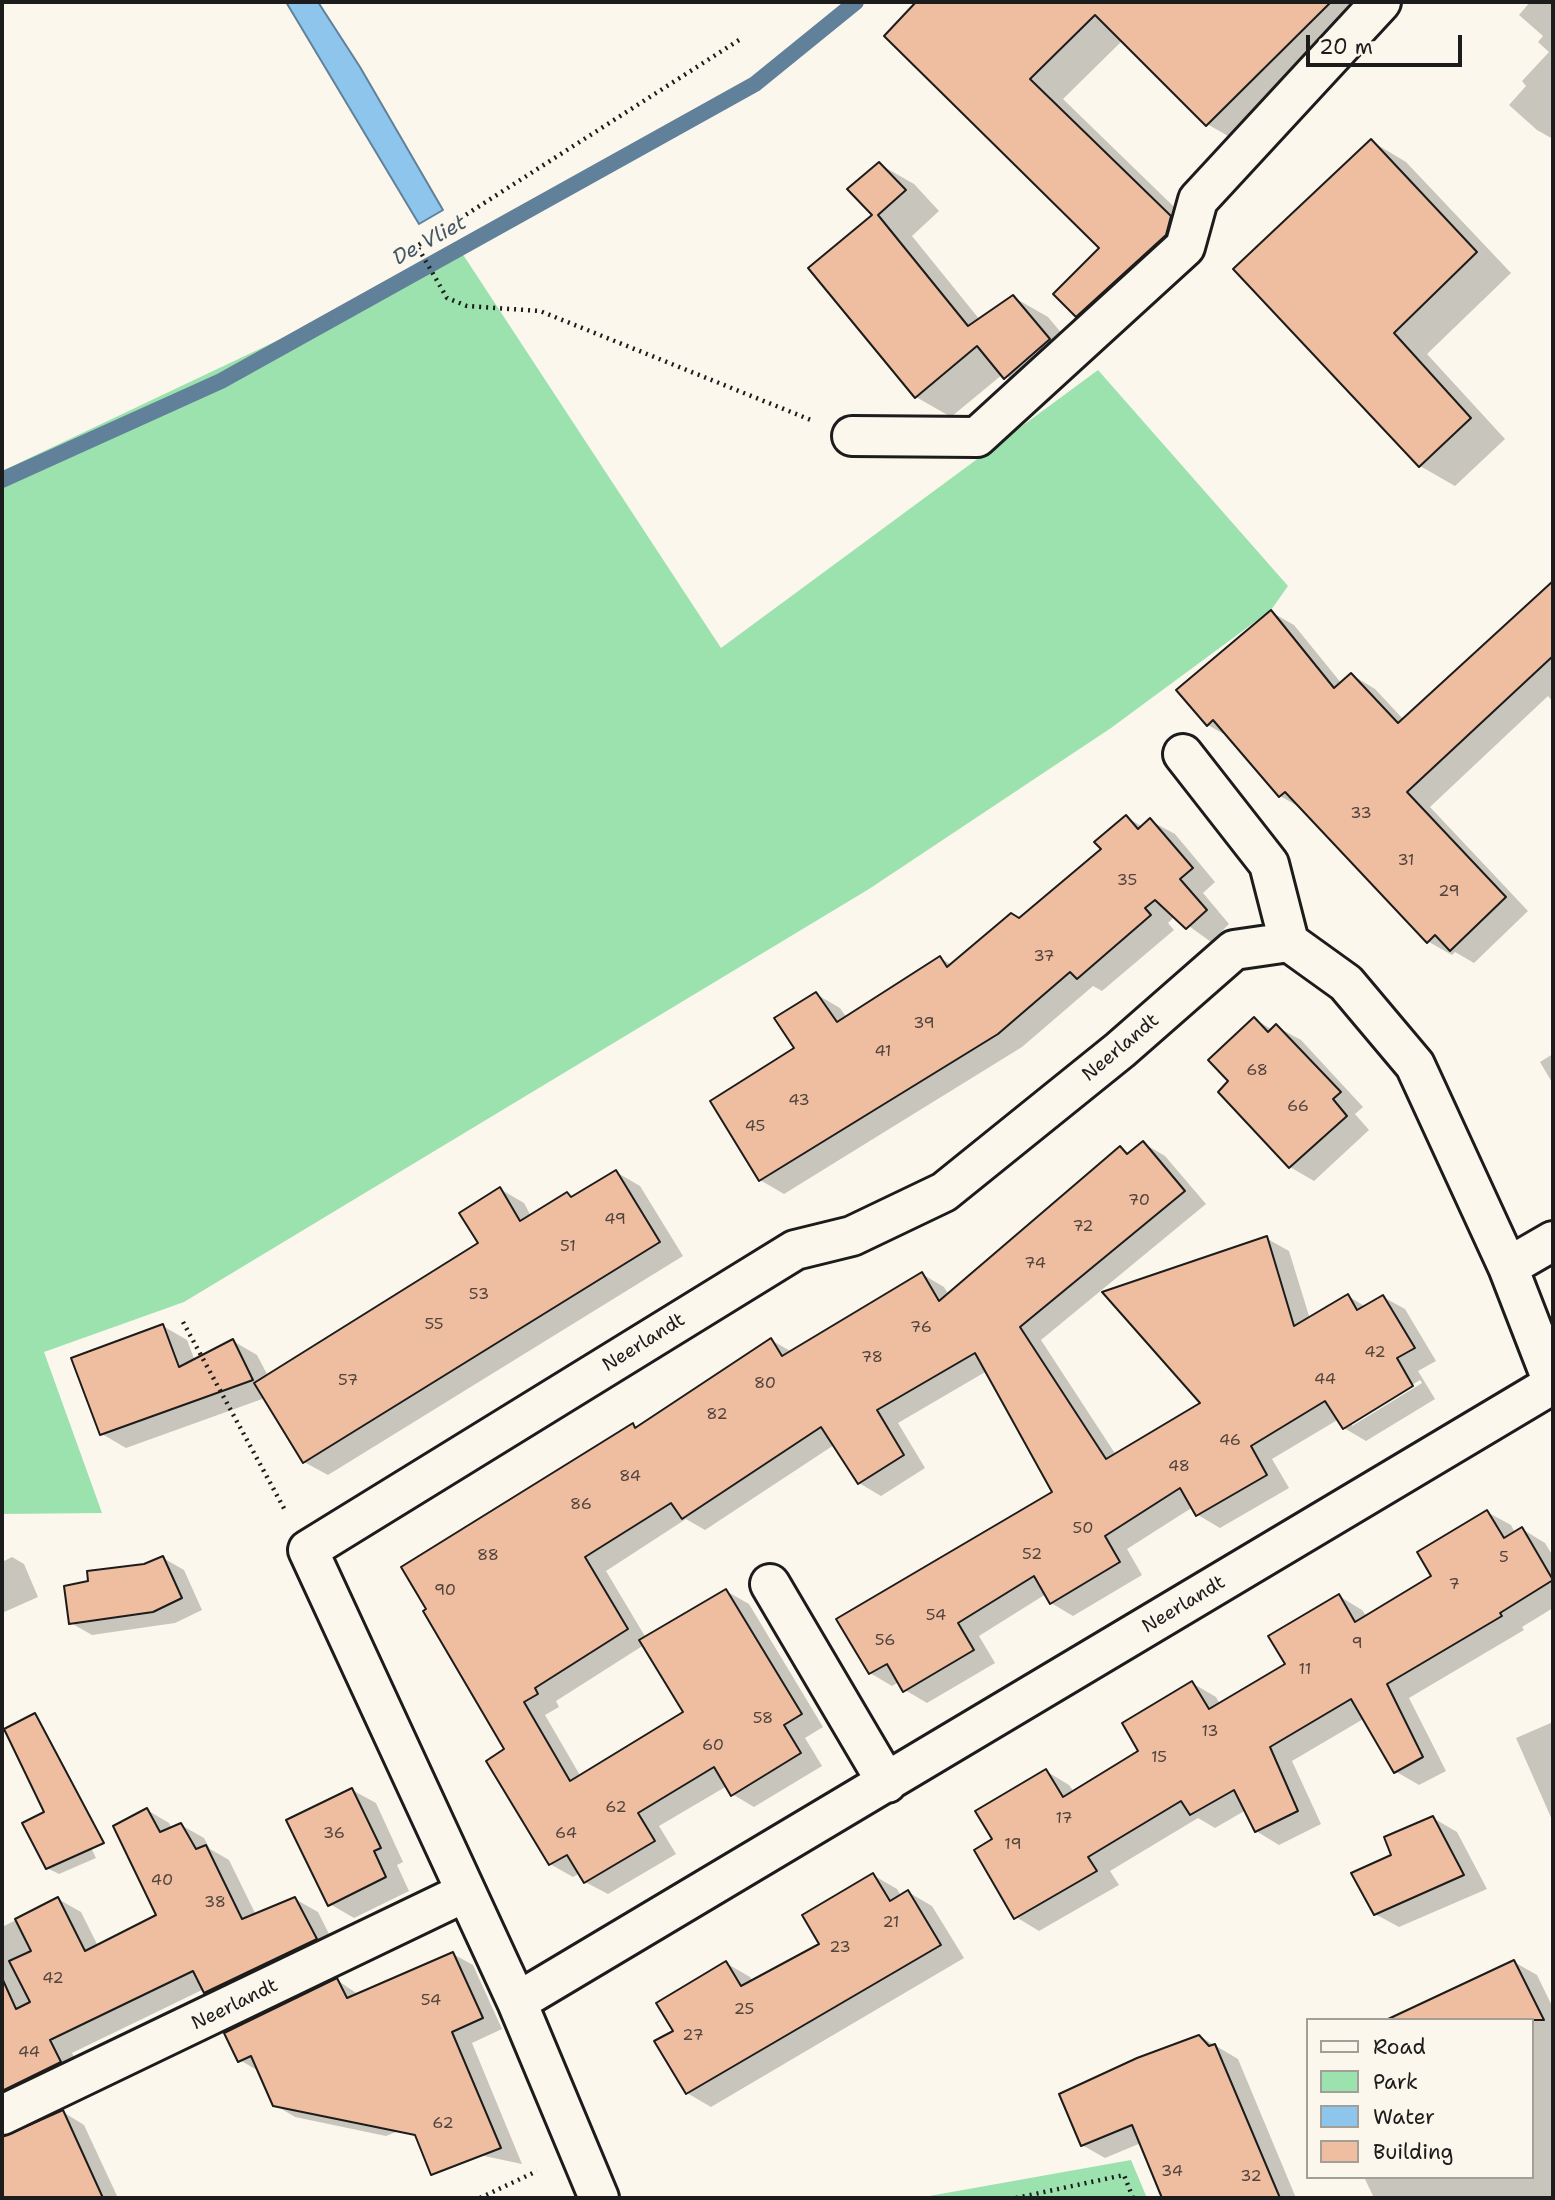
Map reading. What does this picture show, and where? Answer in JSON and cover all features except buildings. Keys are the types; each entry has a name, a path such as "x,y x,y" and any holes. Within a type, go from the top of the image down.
{"street":[{"path":"852,436 977,437 1185,247 1198,200 1381,2"},
{"path":"1183,754 1269,864 1289,942"},
{"name":"Neerlandt","path":"308,1550 795,1250 852,1237 944,1192 1120,1050 1234,950 1289,942 1346,983 1415,1065 1508,1267 1553,1384 517,2001"},
{"path":"1508,1267 1553,1241"},
{"path":"308,1550 517,2001 599,2198"},
{"path":"770,1584 887,1783"},
{"name":"Neerlandt","path":"2,2115 466,1892"}],"path":[{"path":"739,40 417,246 447,298 467,306 540,311 852,436"},
{"path":"183,1322 308,1550"},
{"path":"480,2198 579,2152"},
{"path":"1016,2198 1124,2175 1133,2198"}],"green space":[{"path":"462,253 721,648 1098,370 1288,586 1271,610 1111,728 869,889 184,1302 44,1352 102,1513 2,1514 2,471"},
{"path":"1131,2160 1147,2198 918,2198"}],"water":[{"path":"286,2 318,2 360,67 443,210 419,224"}],"waterway":[{"name":"De Vliet","path":"2,480 221,381 755,84 856,2"}]}
